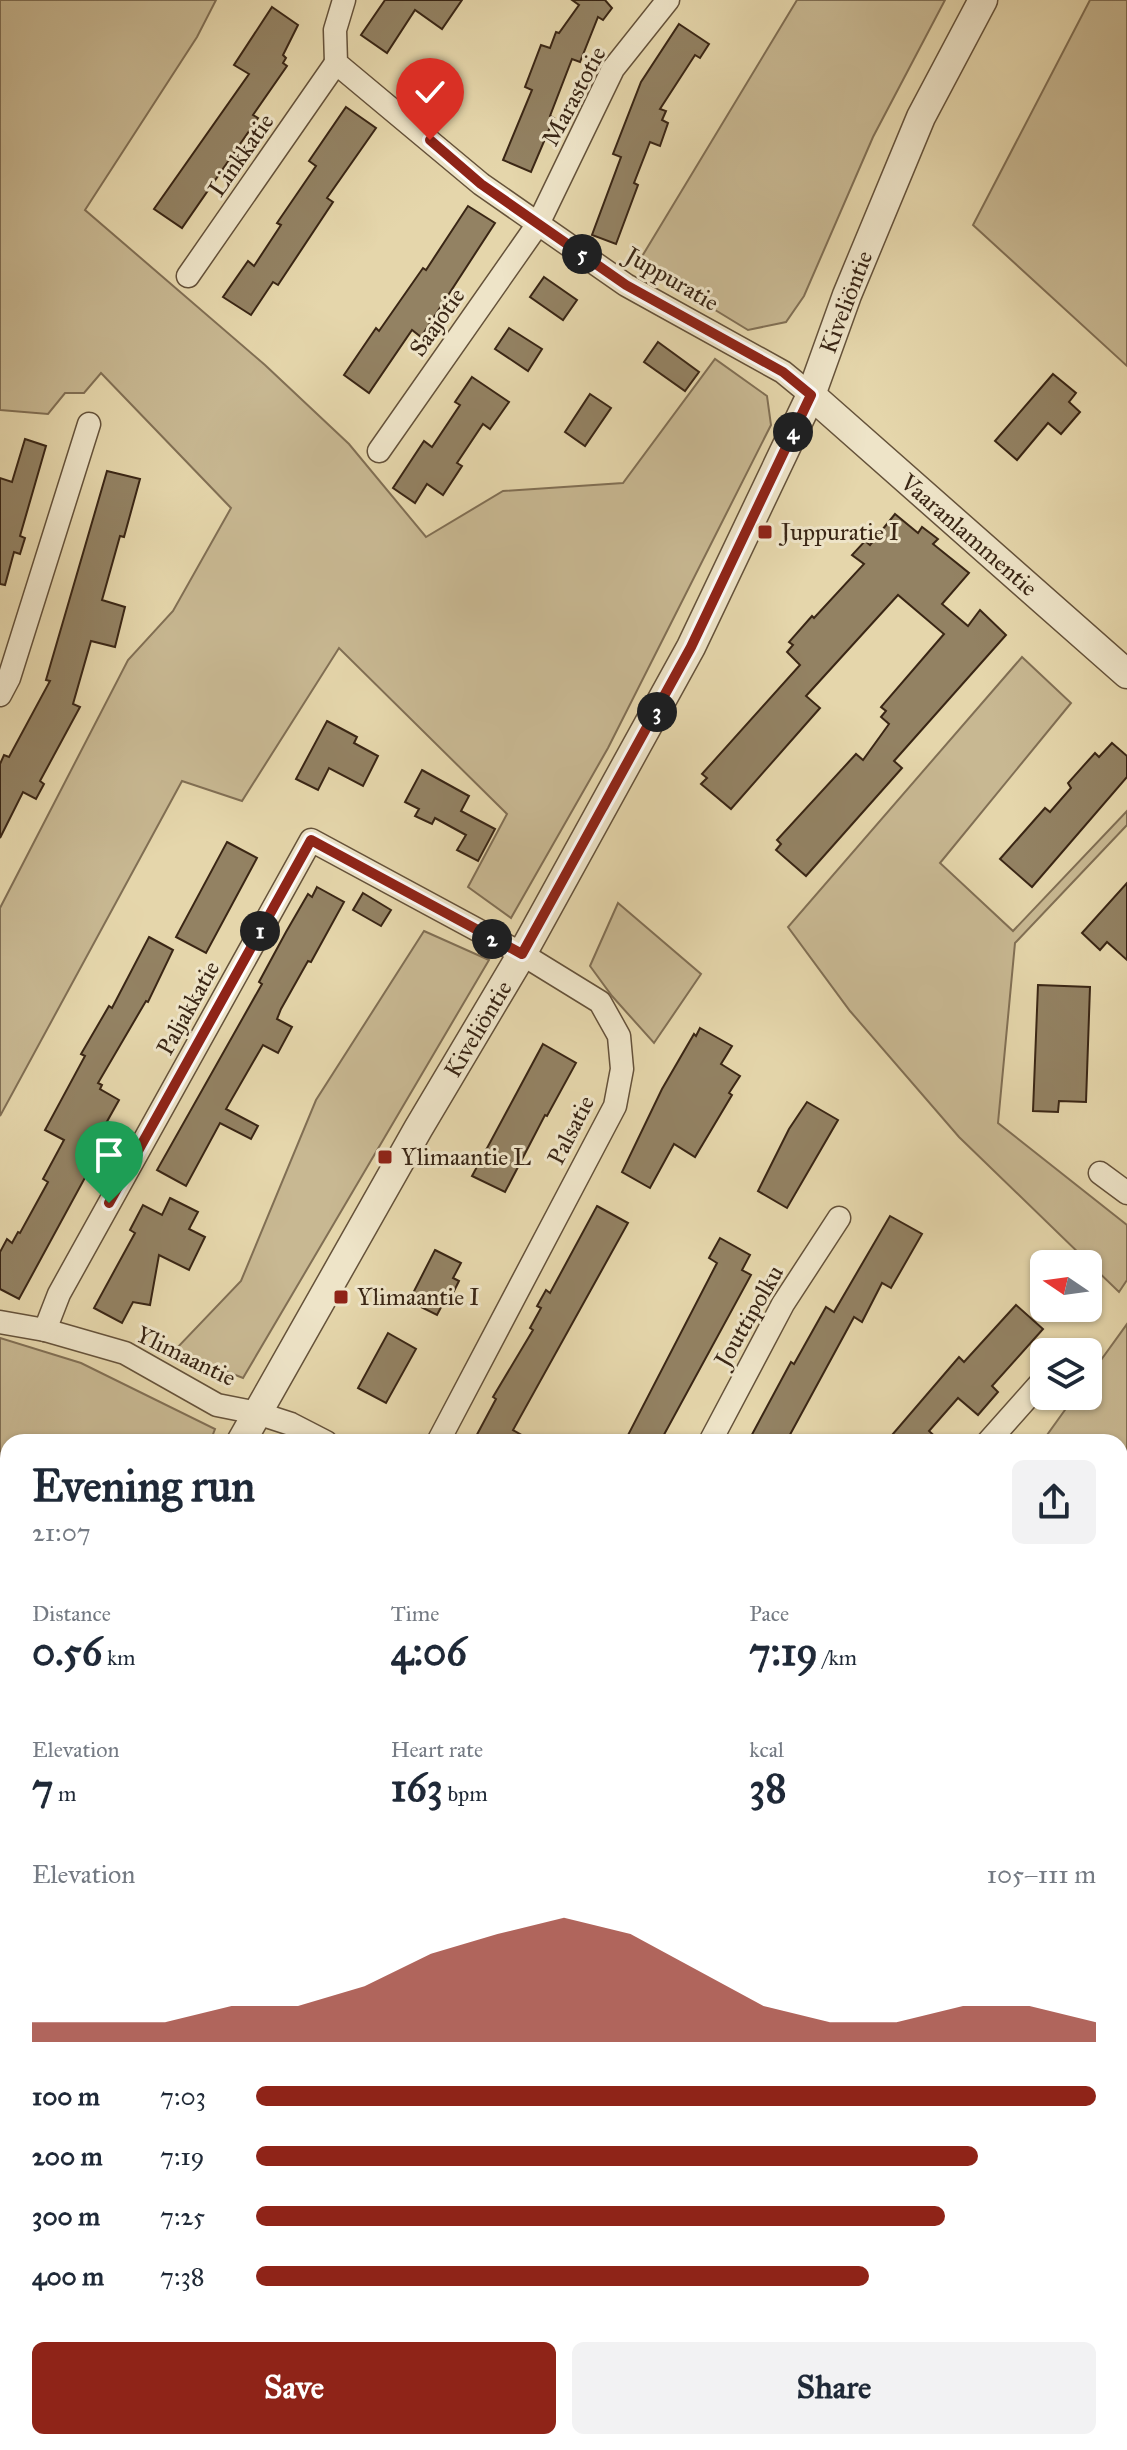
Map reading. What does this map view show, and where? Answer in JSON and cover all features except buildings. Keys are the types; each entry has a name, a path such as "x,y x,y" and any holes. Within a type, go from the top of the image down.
{"street":[{"path":"336,63 335,30 344,0"},
{"name":"Marastotie","path":"538,224 613,69 668,0"},
{"name":"Kiveliöntie","path":"245,1434 418,1129 522,954 691,647 811,395 847,295 921,117 983,0"},
{"name":"Juppuratie","path":"336,63 481,184 538,224 626,285 783,372 811,395"},
{"name":"Linkkatie","path":"188,276 336,63"},
{"name":"Saajotie","path":"379,451 538,224"},
{"name":"Vaaranlammentie","path":"811,395 1127,674"},
{"path":"0,695 9,678 89,424"},
{"name":"Paljakkatie","path":"45,1330 59,1294 311,840 522,954"},
{"name":"Palsatie","path":"442,1434 615,1106 622,1069 619,1036 600,1002 522,954"},
{"path":"1100,1173 1127,1193"},
{"name":"Jouttipolku","path":"714,1434 783,1304 839,1218"},
{"name":"Ylimaantie","path":"0,1322 45,1330 125,1353 217,1405 257,1413 310,1434"},
{"path":"995,1434 1030,1395"}],"shaded area":[{"path":"0,0 216,0 197,37 85,210 265,365 349,444 426,537 503,491 623,483 715,359 767,396 771,425 608,748 511,918 468,887 507,814 339,648 242,801 182,781 0,1116 0,908 128,660 173,611 231,508 101,373 84,393 65,393 48,414 0,410"},
{"path":"797,0 945,0 873,137 804,296 786,322 748,330 638,263"},
{"path":"1090,0 1127,0 1127,366 973,225"},
{"path":"1022,657 1071,703 940,863 1013,931 1127,811 1127,825 1015,943 998,1123 1127,1225 1127,1280 1119,1292 1102,1276 1102,1250 1076,1250 959,1137 850,1011 788,927"},
{"path":"618,903 701,974 654,1043 590,966"},
{"path":"424,931 489,960 243,1378 174,1351 241,1281 316,1100"},
{"path":"1127,1324 1127,1434 1048,1434 1065,1410 1102,1410 1102,1359"},
{"path":"0,1338 81,1363 215,1429 213,1434 0,1434"}],"place":[{"name":"Juppuratie I","path":"765,532"},
{"name":"Ylimaantie L","path":"385,1157"},
{"name":"Ylimaantie I","path":"341,1297"}],"route":[{"path":"109,1203 311,840 522,954 691,647 811,395 783,372 626,285 481,184 430,140"}]}
